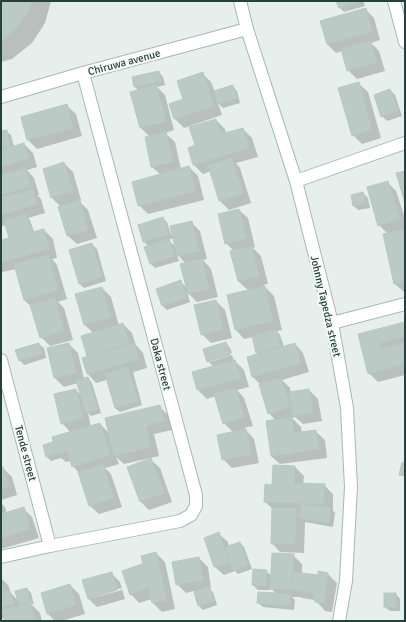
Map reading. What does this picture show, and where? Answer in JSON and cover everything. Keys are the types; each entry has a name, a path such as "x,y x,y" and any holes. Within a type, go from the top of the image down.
{"street":[{"name":"Johnny Tapedza street","path":"240,1 247,29 296,181 332,323 347,408 351,487 346,581 339,621"},
{"path":"394,1 405,42"},
{"name":"Chiruwa avenue","path":"1,97 83,73 247,29"},
{"name":"Daka street","path":"50,546 180,521 191,514 196,506 196,495 83,73"},
{"path":"296,181 405,143"},
{"path":"332,323 405,304"},
{"name":"Tende street","path":"1,360 50,546"},
{"path":"1,557 50,546"}],"building":[{"path":"1,1 32,1 30,8 17,28 1,41"},
{"path":"336,1 361,1 339,8"},
{"path":"366,8 372,32 327,44 320,21"},
{"path":"370,41 377,62 347,71 341,49"},
{"path":"159,71 161,81 134,87 132,77"},
{"path":"203,72 214,106 174,119 169,104 183,99 177,81"},
{"path":"359,82 372,130 352,136 338,88"},
{"path":"156,85 166,121 140,128 130,92"},
{"path":"233,85 237,98 218,104 214,91"},
{"path":"390,89 398,111 381,117 374,95"},
{"path":"67,104 73,128 27,140 21,117"},
{"path":"216,119 221,134 243,128 249,148 193,165 188,148 195,145 189,127"},
{"path":"7,130 10,146 1,148 1,131"},
{"path":"166,132 173,162 151,167 145,137"},
{"path":"24,143 29,158 1,167 1,150"},
{"path":"232,158 243,194 219,201 208,165"},
{"path":"64,162 73,191 51,198 43,169"},
{"path":"189,166 196,191 138,206 132,182"},
{"path":"25,168 31,186 1,195 1,175"},
{"path":"405,171 405,203 396,173"},
{"path":"388,181 400,219 378,226 367,187"},
{"path":"33,189 37,204 1,215 1,198"},
{"path":"363,192 366,203 353,206 351,195"},
{"path":"80,200 88,230 67,236 58,207"},
{"path":"239,209 247,238 225,244 218,214"},
{"path":"26,214 32,232 9,238 4,221"},
{"path":"163,217 169,234 143,242 138,225"},
{"path":"192,221 199,251 177,256 170,226"},
{"path":"44,229 49,249 1,262 1,240"},
{"path":"405,229 405,282 394,284 383,234"},
{"path":"169,239 175,256 150,264 144,247"},
{"path":"92,243 102,277 79,284 69,250"},
{"path":"252,246 259,276 238,281 230,251"},
{"path":"49,255 58,290 24,300 14,264"},
{"path":"202,259 209,289 188,294 180,264"},
{"path":"181,280 187,298 162,306 156,289"},
{"path":"265,286 273,321 235,330 227,295"},
{"path":"102,287 111,317 84,325 75,294"},
{"path":"55,298 64,331 40,338 30,305"},
{"path":"216,300 223,329 201,335 194,305"},
{"path":"405,322 405,336 380,343 381,349 405,343 405,364 368,374 358,334"},
{"path":"123,323 129,343 87,356 81,336"},
{"path":"276,329 281,346 256,353 252,336"},
{"path":"226,342 230,355 207,362 203,349"},
{"path":"39,343 42,354 19,361 15,350"},
{"path":"69,343 76,373 54,378 47,348"},
{"path":"134,343 139,359 87,374 82,358"},
{"path":"295,343 301,363 252,377 247,357"},
{"path":"235,360 241,378 197,390 192,372"},
{"path":"128,367 138,401 115,408 105,374"},
{"path":"88,377 98,409 86,413 76,380"},
{"path":"281,378 290,407 268,414 259,384"},
{"path":"236,388 244,417 223,424 214,394"},
{"path":"76,389 83,418 61,424 54,394"},
{"path":"309,389 313,413 293,416 289,392"},
{"path":"160,405 164,421 146,426 151,447 114,456 105,418"},
{"path":"292,417 294,433 316,430 319,449 271,456 266,421"},
{"path":"100,423 110,455 72,467 67,451 56,454 52,437"},
{"path":"246,429 251,454 222,460 217,435"},
{"path":"53,442 56,454 46,457 43,445"},
{"path":"151,458 164,493 140,502 127,467"},
{"path":"402,462 405,463 405,476 399,475"},
{"path":"103,464 114,498 89,506 78,472"},
{"path":"273,465 295,466 294,483 325,484 324,504 264,502 265,484 272,485"},
{"path":"1,467 3,467 9,486 1,489"},
{"path":"302,504 331,508 329,523 299,518"},
{"path":"24,507 30,529 1,538 1,514"},
{"path":"272,508 296,508 295,544 271,544"},
{"path":"219,532 229,562 214,567 204,538"},
{"path":"240,542 248,565 233,571 225,547"},
{"path":"156,552 167,600 152,603 141,556"},
{"path":"272,553 294,554 292,589 270,589"},
{"path":"199,557 203,580 176,585 172,562"},
{"path":"142,564 148,588 130,595 122,571"},
{"path":"253,569 267,570 266,586 252,585"},
{"path":"318,571 328,573 324,603 315,602 313,593 292,590 294,572 318,575"},
{"path":"112,572 117,590 88,599 82,580"},
{"path":"1,579 5,592 9,590 14,604 1,608"},
{"path":"70,584 76,605 47,614 41,593"},
{"path":"209,587 214,601 198,606 194,592"},
{"path":"27,588 31,603 19,606 15,591"},
{"path":"258,592 291,594 290,606 257,603"},
{"path":"384,593 396,593 396,607 384,607"},
{"path":"31,603 36,621 5,621 2,610"}]}
